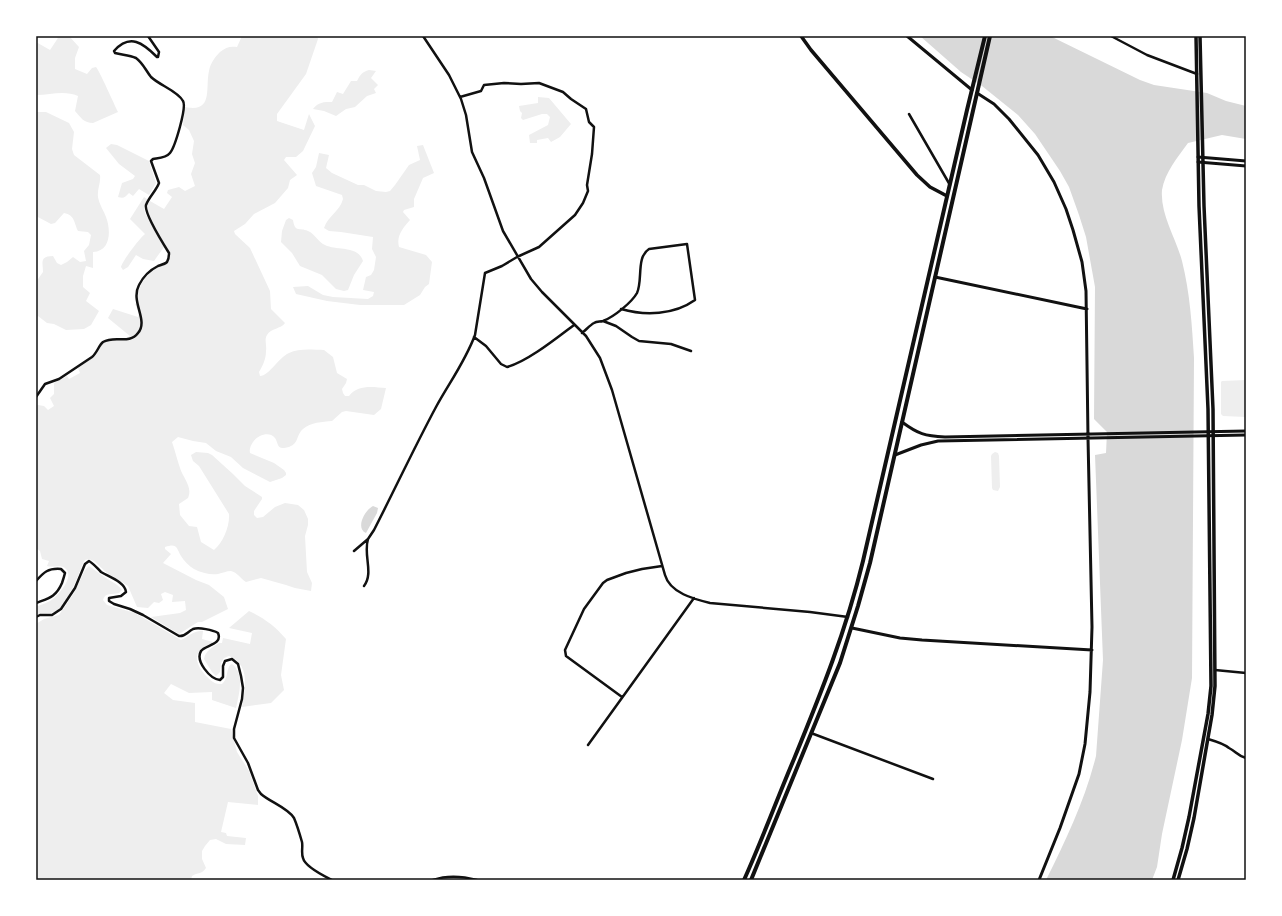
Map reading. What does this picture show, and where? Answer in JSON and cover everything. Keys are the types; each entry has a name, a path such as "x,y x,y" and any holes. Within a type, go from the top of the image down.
{"highway":[{"path":"744,880 829,673 848,617 863,561 985,36"},
{"path":"751,880 812,733 840,663 852,628 868,570 936,277 977,94 974,88 990,36"}],"main road":[{"path":"801,36 811,50 917,175 930,186 947,196"},
{"path":"1196,36 1197,74 1199,85"},
{"path":"1178,880 1190,834 1208,739 1214,703 1215,670 1211,434 1200,149 1200,36"},
{"path":"1173,880 1189,817 1208,714 1210,694 1211,434"}],"street":[{"path":"36,397 46,384 59,379 92,357 102,343 113,339 131,339 138,334 142,323 140,312 136,303 138,288 149,272 166,263 169,258 169,253 146,211 146,206 159,183 151,162 153,159 165,157 172,150 180,126 184,101 152,78 138,60 131,56 115,53 114,51 126,42 134,41 143,44 157,57 159,52 148,36"},
{"path":"423,36 443,66 460,97 466,115 472,152 484,178 503,231 537,286 592,344 600,358 612,390 662,566 671,587 694,598 710,603 848,617"},
{"path":"907,36 974,88"},
{"path":"1111,36 1147,55 1197,74"},
{"path":"364,586 369,577 366,548 368,539 439,401 459,370 474,337 485,273 539,247 575,215 588,191 587,185 592,154 594,127 589,122 586,110 563,92 539,84 504,82 484,85 481,92 460,97"},
{"path":"977,94 994,104 1009,120 1035,152 1054,182 1068,214 1077,241 1085,281 1087,310 1092,650 1087,732 1081,766 1063,821 1039,880"},
{"path":"909,114 950,185"},
{"path":"1201,157 1246,162"},
{"path":"1201,162 1246,166"},
{"path":"582,333 594,323 603,321 613,316 630,301 638,291 642,256 646,251 649,249 687,244 695,300 682,308 667,312 641,313 621,309"},
{"path":"936,277 1087,310"},
{"path":"603,321 616,326 632,338 639,341 671,344 691,350"},
{"path":"474,337 486,346 502,364 508,366 520,361 540,349 574,325"},
{"path":"902,422 923,435 945,437 1202,434 1246,435"},
{"path":"1211,434 1246,431"},
{"path":"895,455 921,444 938,441 1088,436"},
{"path":"354,551 368,539"},
{"path":"36,618 40,615 52,615 61,609 75,588 85,564 89,560 101,572 125,588 126,592 122,595 109,598 109,601 114,604 137,612 178,636 183,636 197,628 218,633 220,636 219,639 202,650 200,653 200,658 208,674 217,680 223,677 223,666 225,661 232,659 238,664 243,691 234,729 234,738 248,763 258,790 261,794 289,813 294,819 302,842 302,856 306,863 323,876 332,880"},
{"path":"622,698 566,656 565,650 584,609 603,583 607,580 634,571 662,566"},
{"path":"36,581 48,569 61,569 65,574 58,592 49,598 36,603"},
{"path":"588,745 694,598"},
{"path":"852,628 896,637 922,640 1092,650"},
{"path":"1215,670 1246,673"},
{"path":"812,733 933,779"},
{"path":"1208,739 1230,748 1236,754 1246,758"},
{"path":"433,880 456,876 477,880"}],"shaded area":[{"path":"56,36 69,36 79,47 75,58 75,69 87,74 92,68 96,67 118,112 90,123 83,120 75,111 78,96 68,93 36,95 36,42 50,50 58,38"},
{"path":"242,36 317,36 318,39 306,74 277,114 277,121 304,130 309,114 315,126 303,151 296,157 286,157 284,160 297,175 290,180 288,188 275,203 254,214 245,224 234,231 235,234 250,248 270,291 271,309 285,323 267,335 265,357 259,372 260,376 267,373 285,355 293,351 324,350 333,357 337,373 347,379 342,389 345,396 349,396 353,392 366,387 386,388 381,409 374,415 346,411 342,412 332,421 310,425 303,429 295,443 289,447 280,447 273,436 267,434 258,437 252,444 250,453 274,463 286,473 286,475 282,478 270,482 243,468 231,457 216,451 206,443 178,437 172,442 181,472 189,490 188,498 179,504 180,515 189,526 197,527 201,542 214,550 225,534 229,514 199,466 193,461 191,455 196,452 208,453 212,455 245,486 262,497 254,511 254,515 257,518 263,517 275,507 285,503 298,505 304,510 308,519 305,536 307,572 312,583 311,591 261,578 246,582 231,571 220,574 200,572 188,565 182,558 177,548 172,545 165,547 165,549 171,554 163,563 209,585 224,597 228,609 202,622 198,622 179,634 151,617 180,613 186,610 185,601 172,602 173,595 165,592 161,594 163,600 159,603 154,602 148,608 137,607 128,586 107,573 94,561 89,559 85,560 83,563 72,590 59,609 55,612 36,615 36,607 53,599 65,585 68,572 66,569 59,566 47,566 49,561 42,559 40,551 36,548 36,406 44,406 48,410 54,406 50,398 54,394 54,383 67,376 69,379 80,373 78,368 96,355 95,353 105,340 127,338 130,336 108,318 113,309 138,317 139,313 135,304 137,303 141,284 150,273 167,263 170,255 148,213 148,204 150,201 164,209 172,197 167,193 168,190 179,187 185,191 195,186 191,174 195,163 192,154 194,141 189,130 183,125 185,107 194,108 204,103 210,66 216,56 224,49 237,47"},
{"path":"920,36 1050,36 1140,80 1154,85 1207,93 1226,101 1246,106 1246,139 1222,135 1188,143 1169,171 1162,190 1163,208 1185,273 1194,358 1192,678 1182,740 1162,834 1157,867 1152,880 1046,880 1068,835 1092,772 1096,756 1103,660 1095,455 1106,453 1107,432 1094,419 1095,287 1086,237 1069,187 1035,134 1018,115 982,86 961,72"},
{"path":"369,70 376,71 371,78 378,85 374,89 376,93 367,96 355,107 346,109 336,116 324,111 313,109 324,102 332,102 337,92 343,94 351,81 357,81 362,74"},
{"path":"538,97 549,98 571,124 560,137 551,142 548,138 537,140 537,143 530,143 529,135 548,125 550,117 547,114 542,114 523,120 521,118 522,113 519,106 538,103"},
{"path":"36,112 46,112 69,123 74,132 72,149 74,155 100,175 98,197 108,222 109,234 103,248 99,251 93,252 93,268 86,266 83,276 83,287 90,293 86,301 99,311 91,325 84,329 66,330 54,324 47,323 38,316 36,318 36,282 43,272 42,263 44,259 49,256 53,256 57,263 61,265 73,257 80,262 86,261 84,251 89,245 91,235 88,232 78,231 74,220 68,214 64,213 55,223 51,224 36,216"},
{"path":"111,144 117,145 149,161 156,183 149,195 139,189 133,196 129,193 122,198 118,197 122,183 133,179 135,176 119,164 106,148"},
{"path":"423,145 434,173 423,178 414,199 414,207 404,210 403,212 410,220 401,232 398,239 399,247 426,255 432,262 429,284 420,295 404,305 360,305 327,301 296,294 293,287 308,286 323,295 333,297 368,299 373,296 374,292 363,290 366,277 371,275 374,270 376,257 372,249 373,237 329,231 324,228 343,199 342,195 316,186 312,173 316,167 319,153 329,155 326,168 332,173 358,185 364,185 376,191 386,192 390,191 409,165 420,160 417,146"},
{"path":"144,197 147,199 144,208 145,213 164,247 154,261 143,259 136,255 128,267 123,270 121,267 125,260 135,245 145,234 130,219"},
{"path":"289,218 293,220 296,228 310,232 325,245 352,250 360,256 363,261 354,275 348,290 344,291 336,289 322,275 300,266 292,253 281,242 282,231 286,220"},
{"path":"1246,380 1246,417 1223,416 1221,414 1221,382"},
{"path":"995,452 998,453 999,456 1000,487 998,491 993,490 992,488 991,456"},
{"path":"373,506 378,508 377,513 366,533 361,527 362,519 367,511"},
{"path":"89,566 122,590 119,593 109,594 104,597 103,600 107,605 135,613 181,640 194,632 203,631 202,639 213,642 199,651 197,661 203,673 213,682 216,684 222,684 225,680 230,665 232,664 239,673 240,684 236,708 212,700 212,692 189,693 171,684 164,693 173,700 195,703 195,722 231,729 237,752 249,771 258,796 258,805 228,802 221,832 226,833 227,836 246,838 245,845 226,844 216,839 210,840 202,851 202,859 206,868 201,873 192,876 191,880 36,880 36,624 44,619 59,615 74,593 85,570"},
{"path":"249,611 260,616 278,630 286,639 281,675 284,690 271,703 242,707 245,678 241,665 229,656 224,658 221,663 220,672 216,676 204,659 210,650 219,643 222,643 223,638 250,644 252,633 229,628"}]}
